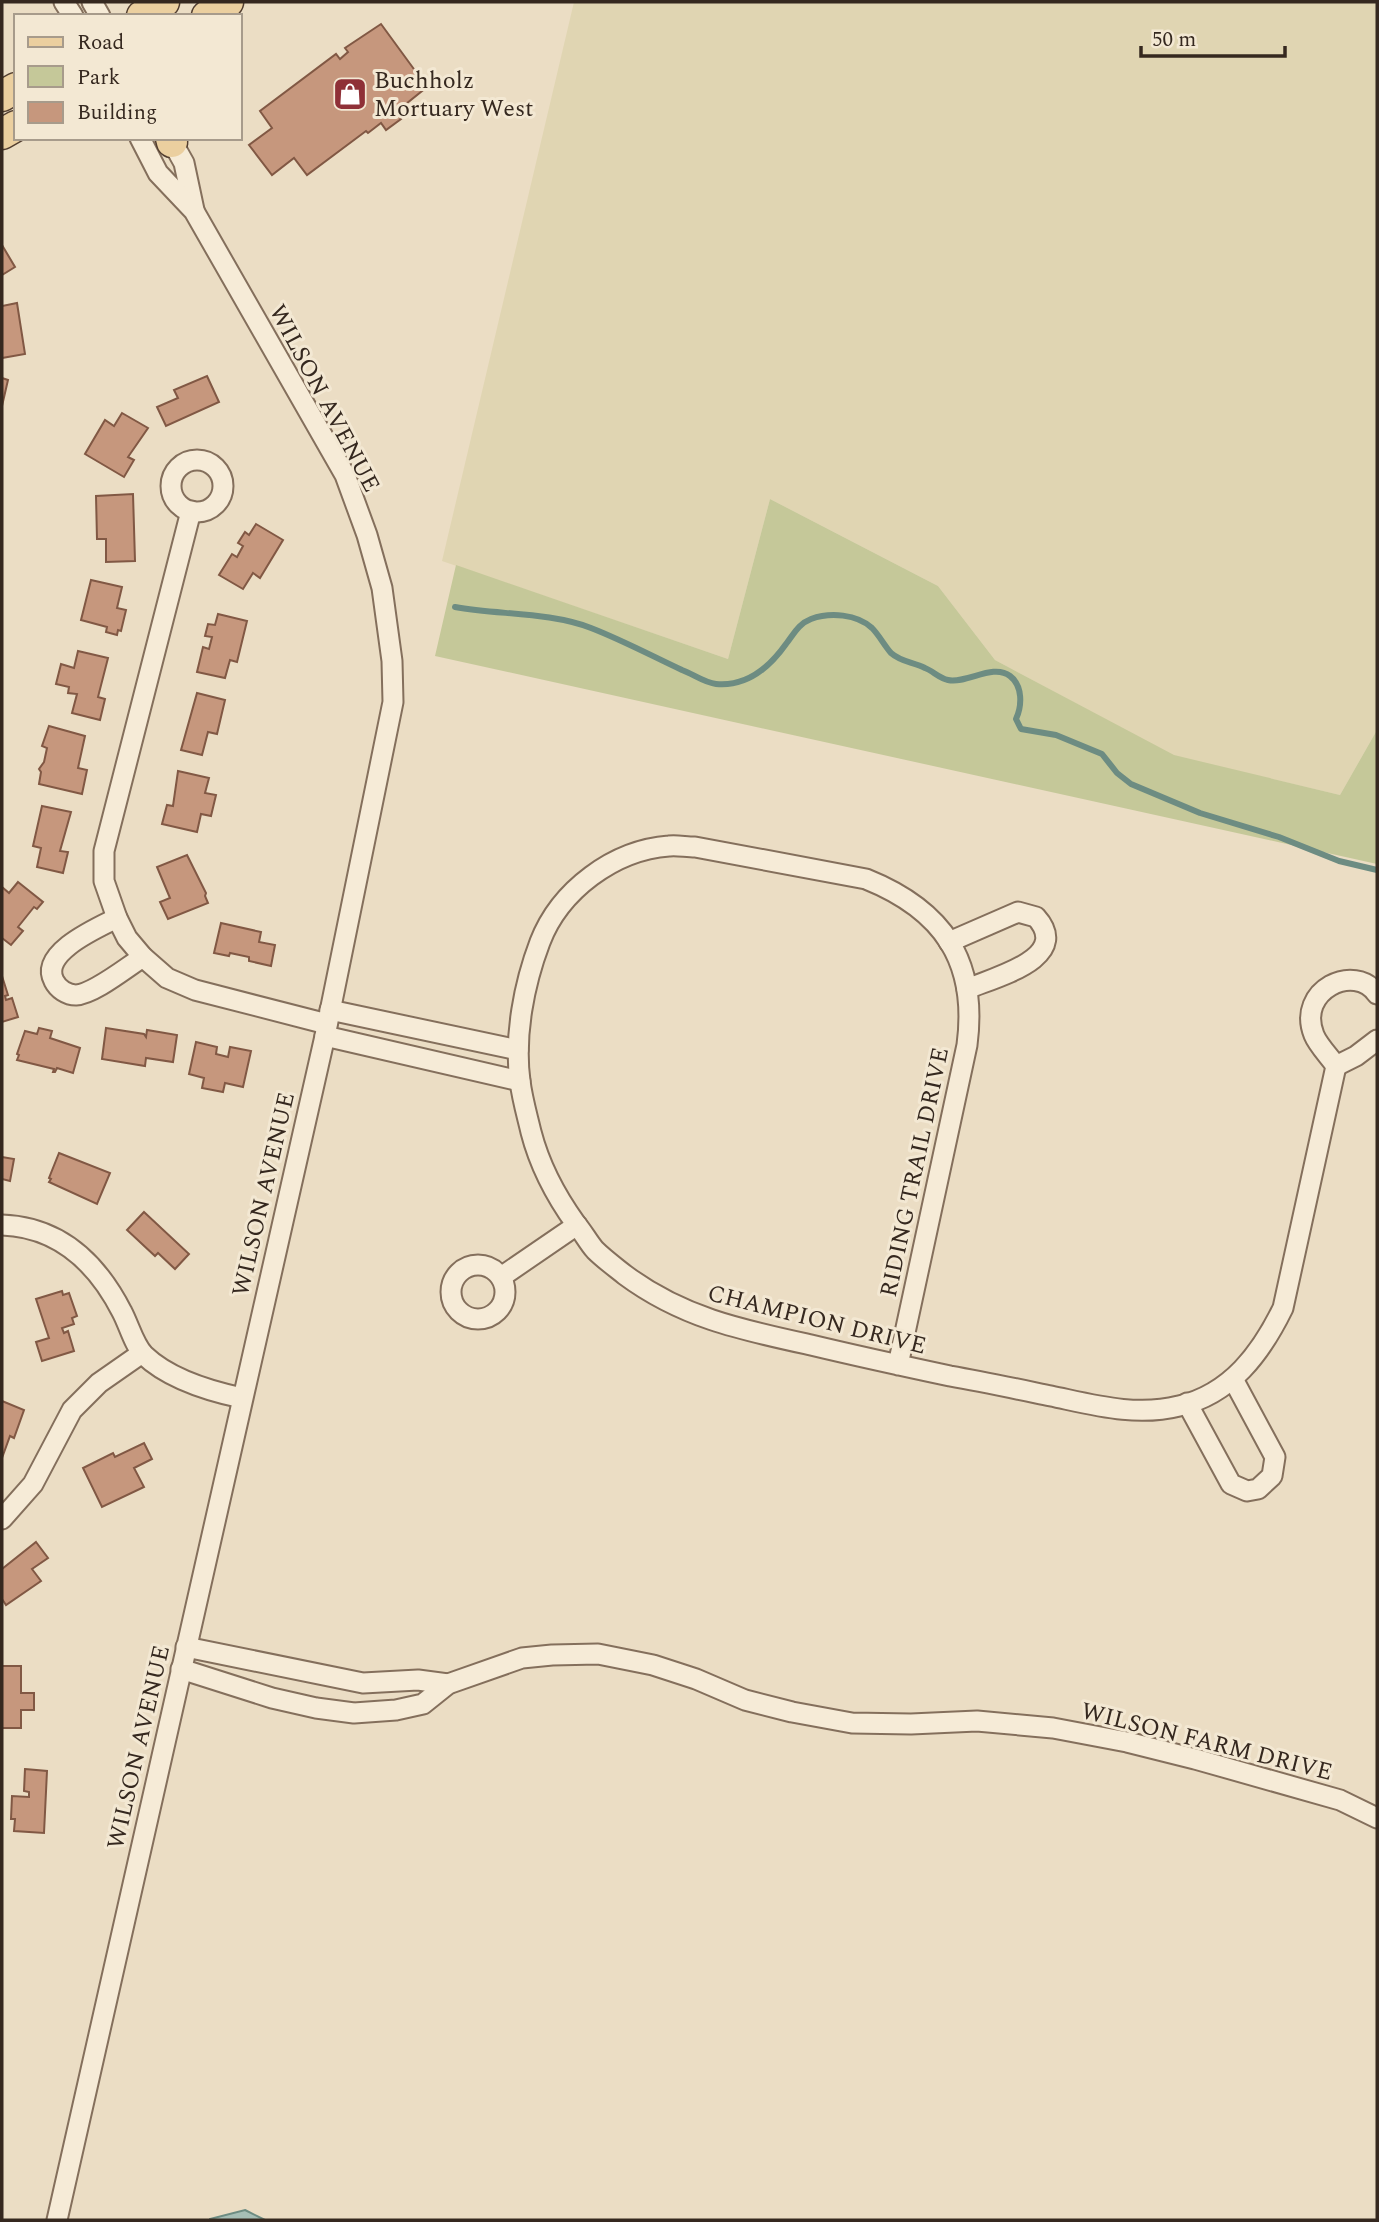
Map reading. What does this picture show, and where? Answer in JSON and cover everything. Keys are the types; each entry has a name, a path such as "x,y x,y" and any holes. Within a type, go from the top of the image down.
{"main road":[{"path":"145,14 164,2"},
{"path":"210,14 228,2"}],"street":[{"name":"WILSON AVENUE","path":"57,2220 327,1023 393,702 392,662 382,588 367,535 345,475 194,211 158,173 141,140"},
{"name":"WILSON AVENUE","path":"171,140 184,163 194,211"},
{"path":"191,511 104,851 104,881 127,938 143,957 167,978 195,990 327,1023 520,1081"},
{"name":"RIDING TRAIL DRIVE","path":"517,1050 527,986 546,927 562,904 584,881 610,864 639,853 668,846 695,847 866,879 890,889 932,920 957,953 971,1015 967,1045 898,1365"},
{"path":"949,942 1018,912 1036,917 1045,932 1046,943 1036,959 967,989"},
{"path":"117,918 64,948 55,958 51,969 54,983 67,993 84,993 143,957"},
{"path":"1377,994 1374,988 1349,980 1338,982 1320,993 1312,1004 1314,1035 1336,1066 1356,1056 1377,1040"},
{"path":"327,1023 517,1050"},
{"name":"CHAMPION DRIVE","path":"517,1050 520,1081 536,1150 547,1179 596,1250 616,1268 668,1303 729,1327 1119,1410 1166,1409 1187,1404 1233,1379 1248,1366 1273,1329 1283,1308 1336,1066"},
{"path":"502,1277 577,1224"},
{"path":"2,1225 44,1234 69,1245 92,1265 108,1285 142,1353 171,1374 216,1393 242,1398"},
{"path":"2,1519 33,1484 72,1410 99,1383 142,1353"},
{"path":"1187,1404 1231,1484 1247,1491 1258,1489 1272,1476 1275,1457 1233,1379"},
{"name":"WILSON FARM DRIVE","path":"186,1647 363,1684 418,1680 448,1684"},
{"name":"WILSON FARM DRIVE","path":"181,1669 272,1698 316,1709 354,1713 396,1710 423,1704 448,1684 522,1658 598,1654 653,1665 696,1679 745,1700 852,1723 977,1721 1052,1728 1127,1742 1340,1800 1377,1818"}],"shaded area":[{"path":"574,2 1377,2 1377,730 1340,795 1174,756 995,660 938,586 770,499 728,659 442,561"},
{"path":"245,2210 265,2220 210,2220 210,2219"}],"green space":[{"path":"770,499 938,586 995,660 1174,755 1340,795 1377,730 1377,864 435,656 456,565 728,659"}],"building":[{"name":"Buchholz Mortuary West","path":"381,24 427,87 396,112 401,119 386,130 381,123 368,133 366,131 307,175 294,158 272,175 249,145 272,128 260,111 336,54 340,59 348,52 345,48"},
{"path":"2,245 15,267 2,275"},
{"path":"17,303 25,354 2,358 2,306"},
{"path":"207,376 219,402 166,426 157,407 178,398 174,390"},
{"path":"2,378 8,380 2,406"},
{"path":"122,413 148,428 128,457 134,460 124,477 85,454 105,420 114,426"},
{"path":"133,494 135,561 106,562 106,539 97,539 96,496"},
{"path":"256,524 283,540 260,578 253,573 243,589 219,575 232,554 237,557 243,546 238,543 245,532 249,535"},
{"path":"91,580 122,587 117,608 126,610 121,631 118,630 117,635 106,632 107,627 81,620"},
{"path":"218,614 247,621 237,662 230,660 225,678 197,672 203,647 209,649 212,637 205,636 208,624 215,625"},
{"path":"78,651 108,658 98,697 105,699 100,720 72,713 77,694 68,693 69,687 56,684 61,664 74,668"},
{"path":"197,693 225,700 217,734 208,732 202,755 181,750"},
{"path":"49,726 85,736 78,768 87,770 82,794 39,784 39,769 44,762 47,748 42,746"},
{"path":"178,771 209,778 205,793 216,795 211,816 201,814 197,832 162,824 167,805 173,806"},
{"path":"42,806 71,812 60,851 68,852 63,873 37,867 41,848 33,846"},
{"path":"187,855 206,893 208,903 168,919 160,902 170,898 157,867"},
{"path":"18,882 43,902 37,909 34,907 18,927 23,931 11,945 2,938 2,887 9,893"},
{"path":"221,923 261,932 259,942 275,945 271,966 249,961 249,957 214,953"},
{"path":"2,976 8,995 5,996 6,1000 12,998 18,1017 2,1022"},
{"path":"39,1028 52,1031 50,1038 80,1048 73,1073 57,1068 53,1072 54,1069 17,1060 25,1031 37,1034"},
{"path":"106,1028 144,1034 146,1037 147,1030 177,1035 173,1062 146,1058 145,1066 102,1059"},
{"path":"196,1042 217,1047 216,1054 228,1057 230,1047 251,1051 243,1087 225,1083 223,1092 202,1088 204,1078 189,1074"},
{"path":"59,1153 110,1173 97,1204 49,1182"},
{"path":"2,1157 14,1159 10,1181 2,1179"},
{"path":"144,1212 189,1254 175,1269 158,1253 155,1256 127,1230"},
{"path":"62,1291 63,1295 69,1293 77,1316 72,1318 74,1324 62,1328 64,1333 68,1331 74,1351 42,1361 36,1342 49,1338 36,1299"},
{"path":"2,1401 24,1410 14,1438 10,1436 2,1458"},
{"path":"144,1443 152,1459 134,1468 144,1487 102,1507 83,1468 113,1453 115,1457"},
{"path":"36,1542 48,1558 32,1569 41,1581 6,1605 2,1599 2,1569"},
{"path":"2,1666 21,1666 21,1693 34,1693 34,1710 21,1710 21,1728 2,1728"},
{"path":"25,1769 47,1771 44,1833 14,1831 15,1819 11,1819 12,1796 29,1797 29,1792 24,1791"}],"waterway":[{"path":"455,607 541,616 575,623 716,684 738,682 765,668 807,621 826,615 851,617 872,628 895,656 945,679 963,679 996,672 1010,676 1019,691 1020,702 1016,719 1021,729 1056,735 1102,754 1117,773 1131,784 1200,813 1279,837 1339,861 1377,870"}],"place":[{"name":"Buchholz Mortuary West","path":"350,94"}]}
